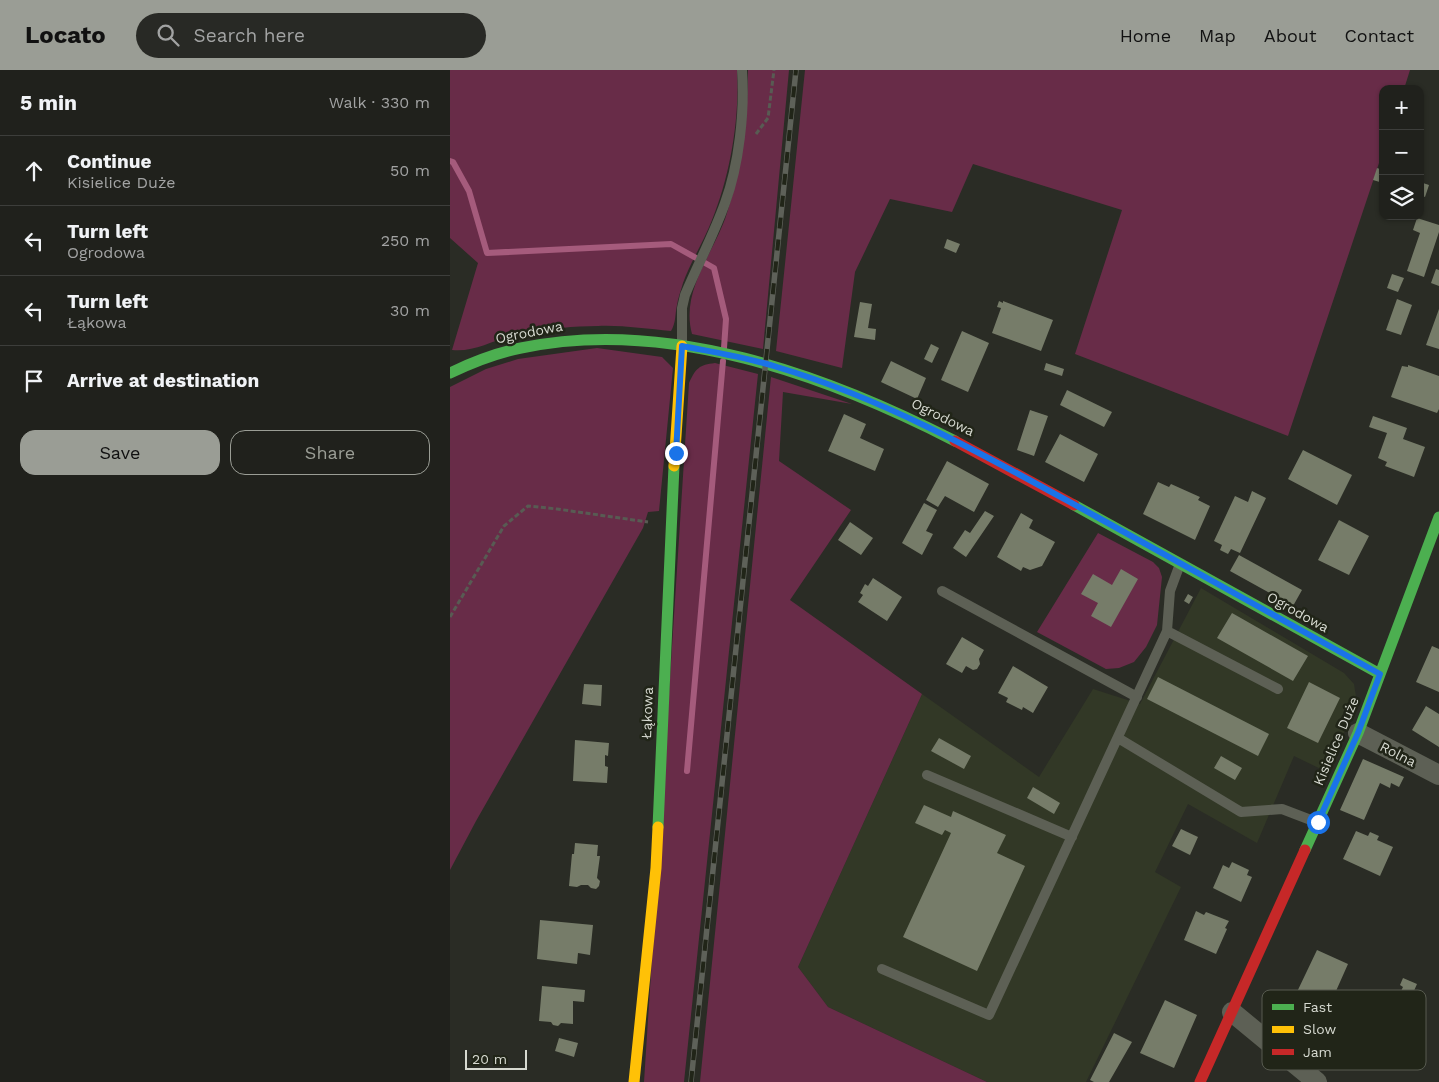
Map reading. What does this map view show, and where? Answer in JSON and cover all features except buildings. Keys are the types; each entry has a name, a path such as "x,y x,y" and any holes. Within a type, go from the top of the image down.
{"street":[{"name":"Ogrodowa","path":"450,373 459,363 512,349 564,340 615,339 682,346 746,358 778,367 899,412 974,450 1380,674"},
{"name":"Łąkowa","path":"634,1082 656,868 671,526 682,346"},
{"name":"Kisielice Duże","path":"1200,1082 1358,733 1439,517"},
{"name":"Rolna","path":"1358,733 1439,775"},
{"path":"1232,1012 1262,1037"},
{"path":"1302,1070 1316,1082"}],"lane":[{"path":"682,346 682,308 685,295 725,202 737,158 744,90 742,70"},
{"path":"882,969 989,1015 1167,631 1170,591 1180,563"},
{"path":"942,591 1137,697"},
{"path":"1167,631 1278,689"},
{"path":"1118,738 1241,812 1282,809 1318,822"},
{"path":"928,775 1072,837"}],"path":[{"path":"737,158 768,118 774,70"},
{"path":"450,617 504,526 528,506 671,526"}],"shaded area":[{"path":"450,70 737,70 737,108 729,166 709,228 683,283 677,302 675,322 671,331 616,326 562,328 525,332 479,347 452,350 478,263 450,238"},
{"path":"748,70 789,70 763,349 692,334 690,318 691,302 700,272 722,228 737,178 747,106"},
{"path":"805,70 1410,70 1405,85 1379,85 1379,163 1288,436 1075,354 1122,210 973,164 952,212 890,199 855,272 842,368 776,351"},
{"path":"597,348 662,357 673,368 659,511 648,512 643,528 450,870 450,387 486,369 518,359"},
{"path":"715,363 758,374 684,1082 644,1082 689,383 699,368"},
{"path":"771,377 852,404 783,392 779,461 851,510 790,600 922,694 798,967 828,1007 987,1082 700,1082"},
{"path":"1098,533 1153,562 1159,568 1162,577 1157,625 1146,647 1134,662 1119,668 1106,669 1037,632"},
{"path":"1201,588 1344,673 1354,684 1357,703 1327,772 1294,756 1257,843 1188,804 1155,872 1181,887 1086,1082 987,1082 828,1007 798,967 922,694 1039,777 1093,689 1140,704"}],"waterway":[{"path":"450,161 453,162 469,191 487,253 671,244 714,268 726,319 724,348"},
{"path":"687,771 723,361"}],"railway":[{"path":"691,1082 796,70"}],"traffic: fast":[{"path":"450,373 485,358 512,350 576,340 632,340 688,346 744,358 799,374 853,394 955,441"},
{"path":"658,827 674,466"},
{"path":"1074,505 1380,674"},
{"path":"1305,850 1358,733 1439,517"}],"traffic: slow":[{"path":"674,466 682,346"},
{"path":"634,1082 656,868 658,827"}],"traffic: jam":[{"path":"955,441 1074,505"},
{"path":"1200,1082 1305,850"}],"route":[{"path":"676,453 682,346 754,360 778,367 822,381 920,422 1380,674 1358,733 1318,822"}]}
